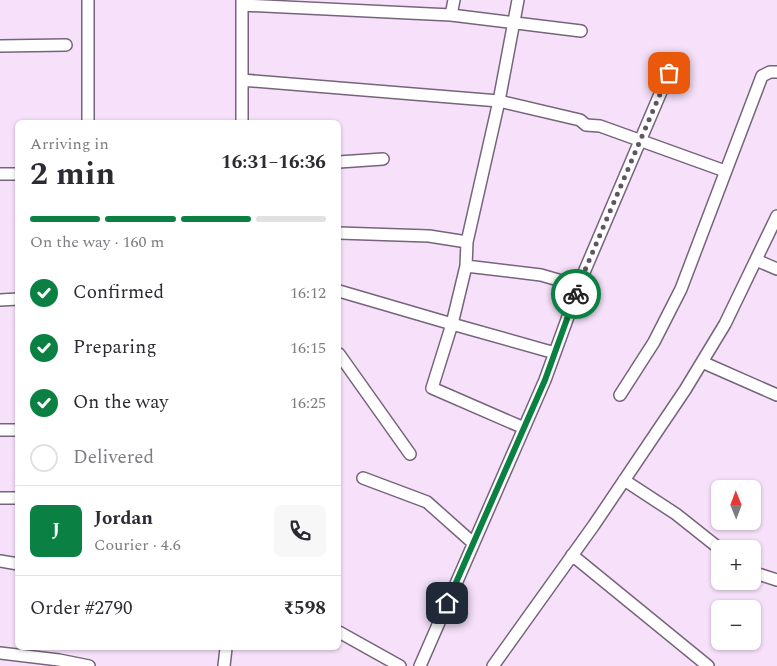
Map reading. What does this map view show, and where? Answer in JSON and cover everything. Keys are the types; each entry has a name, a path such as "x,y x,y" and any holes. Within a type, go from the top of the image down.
{"street":[{"path":"88,0 88,120"},
{"path":"451,15 454,0"},
{"path":"518,0 467,242 466,266 452,324 432,388 524,428"},
{"path":"242,120 242,2 451,15 581,31"},
{"path":"0,46 66,45"},
{"path":"620,395 654,342 681,289 762,76 770,72 777,72"},
{"path":"420,666 545,380 585,270 669,73"},
{"path":"242,80 498,101 580,120 586,125 600,126 725,172"},
{"path":"341,162 383,159"},
{"path":"0,174 15,174"},
{"path":"493,666 685,390 725,324 777,216"},
{"path":"341,233 429,236 467,242"},
{"path":"756,260 777,269"},
{"path":"466,266 541,275 579,286"},
{"path":"341,292 555,353"},
{"path":"0,300 15,300"},
{"path":"341,357 410,454"},
{"path":"702,362 777,395"},
{"path":"0,430 15,430"},
{"path":"363,478 427,502 473,543"},
{"path":"624,480 676,514 711,542"},
{"path":"0,498 15,498"},
{"path":"572,554 708,666"},
{"path":"0,561 15,564"},
{"path":"761,575 777,580"},
{"path":"341,633 400,666"},
{"path":"224,666 226,650"},
{"path":"0,653 59,660 89,666"}],"way so far":[{"path":"576,294 669,73"}],"route":[{"path":"447,603 545,380 576,294"}]}
